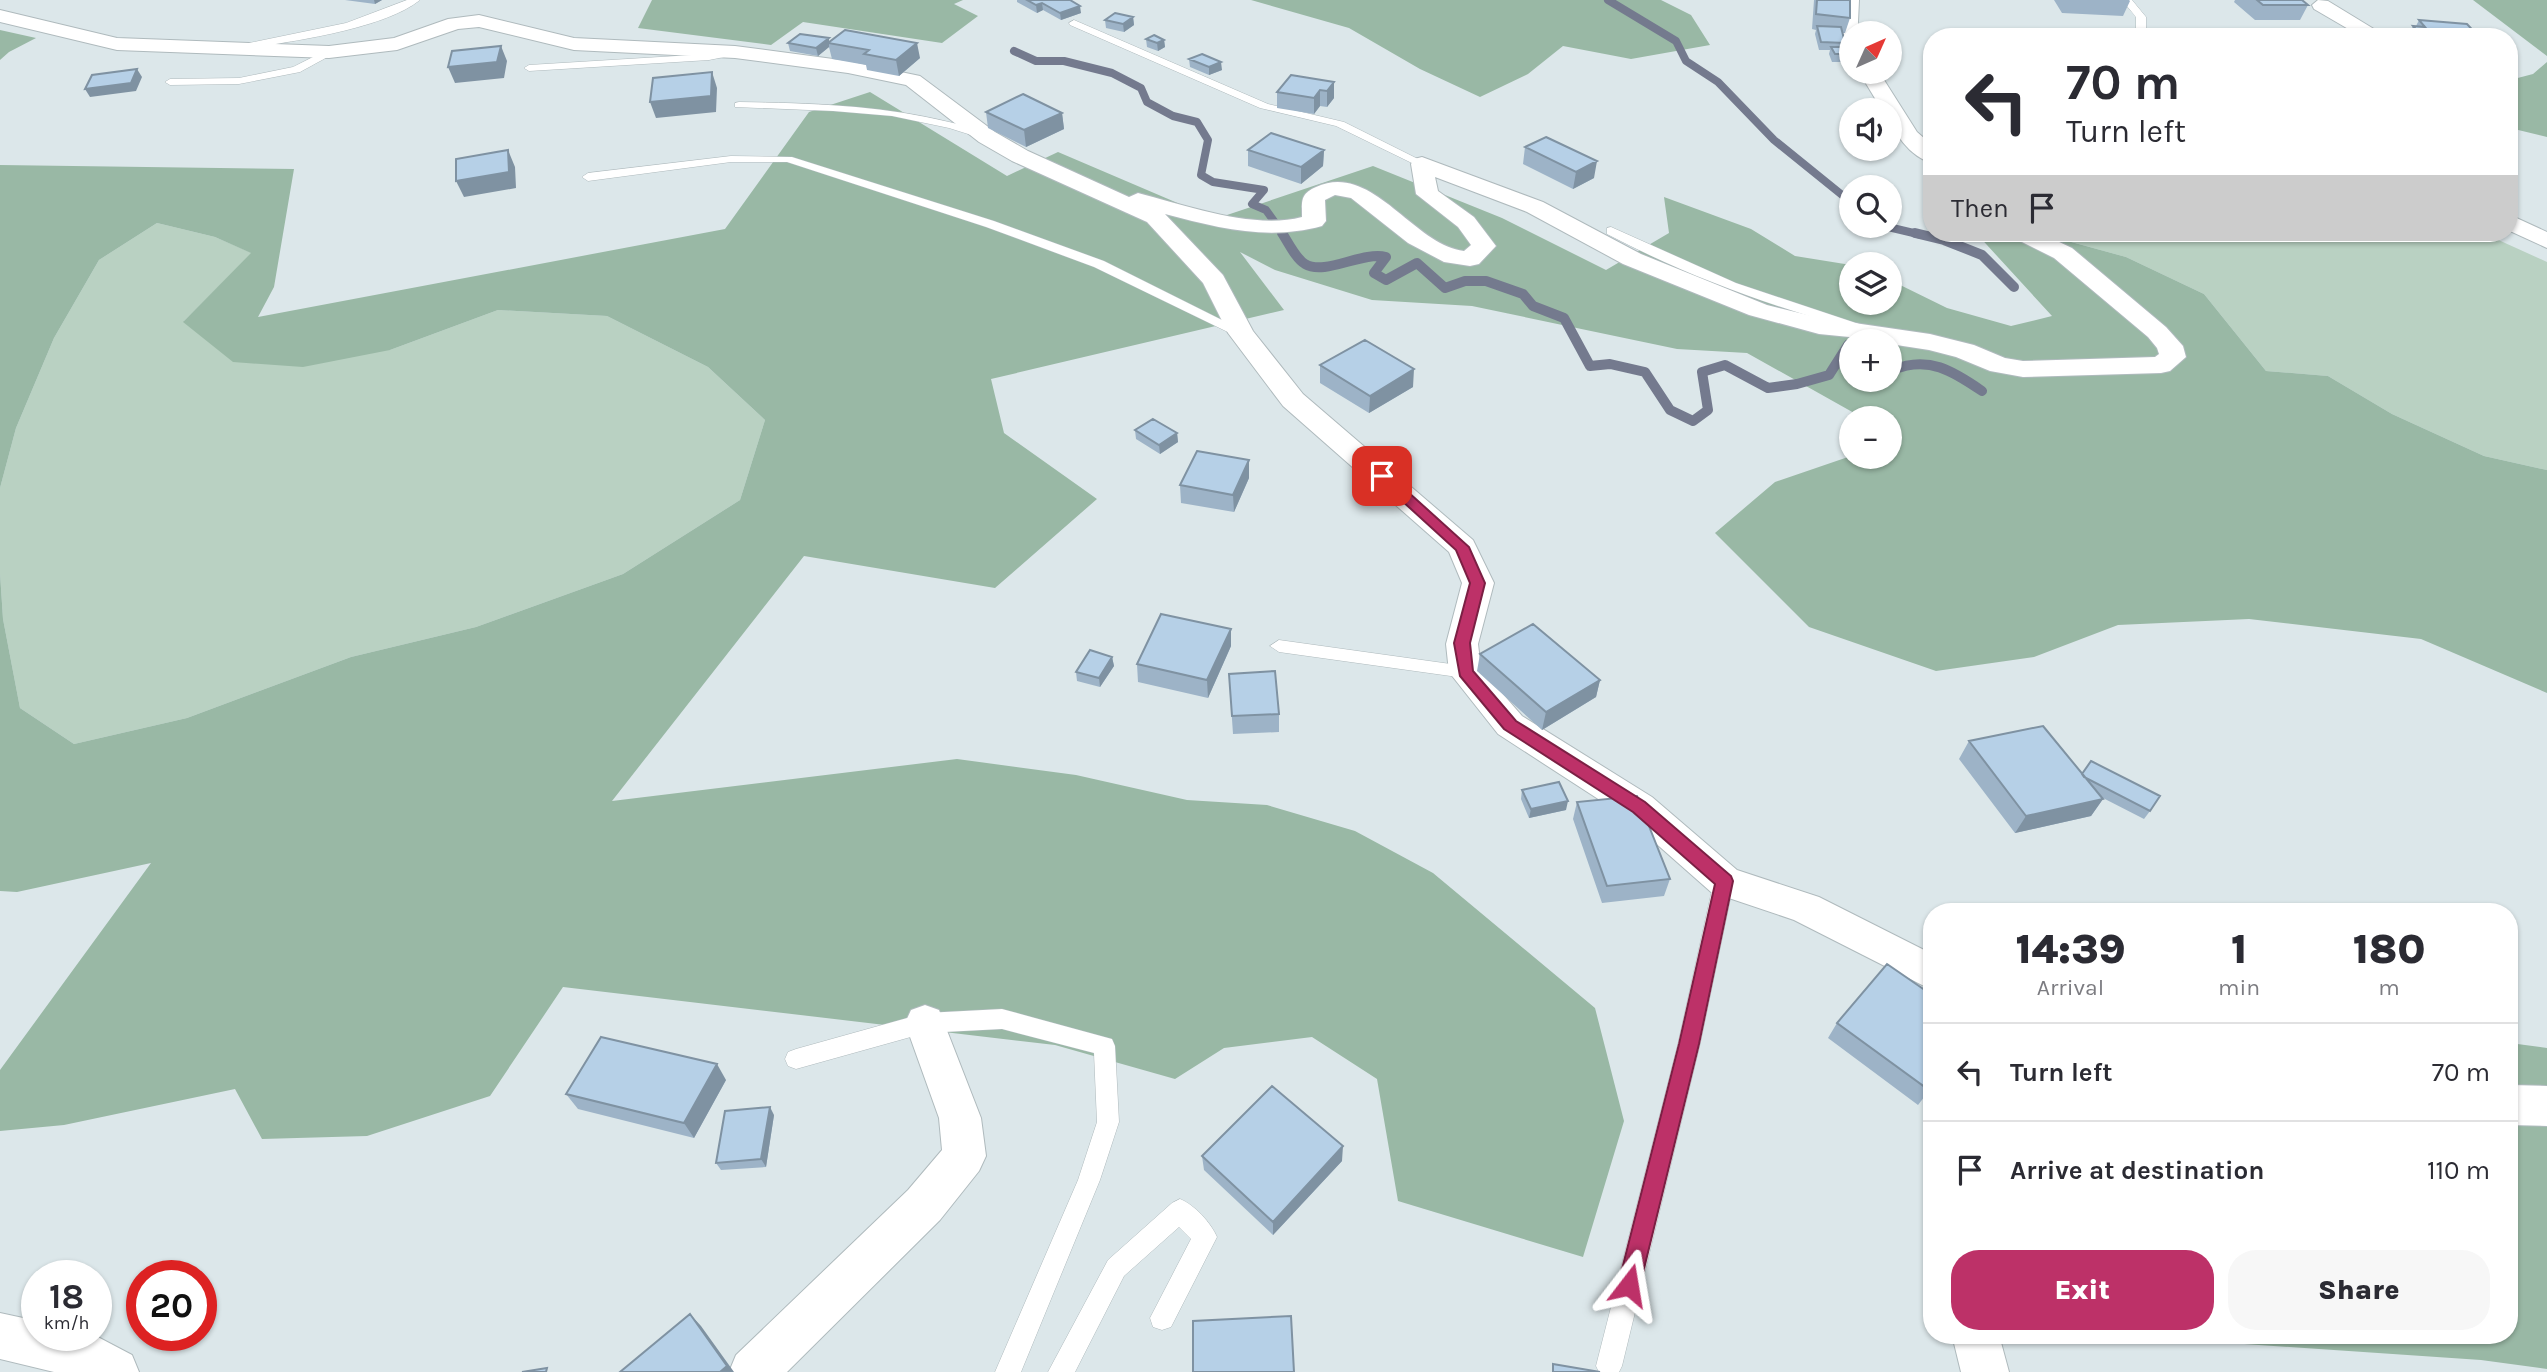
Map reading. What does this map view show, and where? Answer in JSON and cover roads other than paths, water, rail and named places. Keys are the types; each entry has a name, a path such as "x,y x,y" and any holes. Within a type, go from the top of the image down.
{"street":[{"path":"1848,21 1850,0"},
{"path":"2317,3 2361,28"},
{"path":"0,16 117,44 329,52 397,44 455,23 479,21 574,44 735,52 848,66 913,80 987,137 1020,156 1155,217 1214,280 1241,333 1293,400 1462,547 1478,583 1462,643 1465,672 1510,725 1639,807 1724,881 1806,908 1923,968"},
{"path":"1876,84 1909,136 1923,148"},
{"path":"1104,192 1244,225 1299,228 1314,222 1314,197 1332,188 1358,193 1416,239 1453,257 1470,259 1484,246 1466,222 1427,194 1422,164"},
{"path":"1422,164 1535,207 1632,259 1758,310 1819,326 1965,351 1999,365 2023,369 2161,365 2172,357 2170,346 2157,332 2063,253 2040,242"},
{"path":"2518,226 2547,240"},
{"path":"753,1372 924,1205 964,1156 960,1118 925,1023"},
{"path":"2518,1105 2547,1105"},
{"path":"0,1336 87,1356 115,1372"},
{"path":"1977,1344 1985,1372"}],"lane":[{"path":"228,48 337,29 383,17 415,0"},
{"path":"2127,0 2141,17 2141,28"},
{"path":"1074,23 1264,106 1340,124 1422,164"},
{"path":"170,82 251,79 296,70 329,52"},
{"path":"529,68 709,57 735,52"},
{"path":"739,106 860,107 943,121 987,137"},
{"path":"1325,111 1356,124 1386,148"},
{"path":"588,177 732,159 788,159 990,223 1099,264 1241,333"},
{"path":"1611,231 1690,271 1765,299 1907,339"},
{"path":"1279,646 1465,672"},
{"path":"1609,1366 1689,1044 1724,881"},
{"path":"796,1059 925,1023 1002,1019 1104,1046 1108,1122 1089,1180 1008,1372"},
{"path":"1061,1372 1116,1268 1180,1211 1205,1237 1162,1318"}],"waterway":[{"path":"1608,0 1676,41 1686,61 1718,82 1774,140 1839,192"},
{"path":"1014,51 1036,61 1064,61 1112,73 1141,88 1147,102 1173,116 1197,122 1208,140 1201,175 1213,182 1264,190 1252,204 1266,210 1284,235"},
{"path":"1902,230 1922,235"},
{"path":"1282,233 1298,258 1313,267 1366,257 1386,257 1374,273 1386,280 1417,263 1445,288 1465,281 1486,281 1523,294 1533,306 1564,318 1590,366 1610,364 1645,372 1670,410 1693,421 1708,410 1702,372 1725,365 1768,388 1797,384 1829,375 1839,359"},
{"path":"1915,233 1923,235"},
{"path":"1949,242 1982,255 2014,287"},
{"path":"1902,367 1918,364 1940,367 1982,391"}]}
